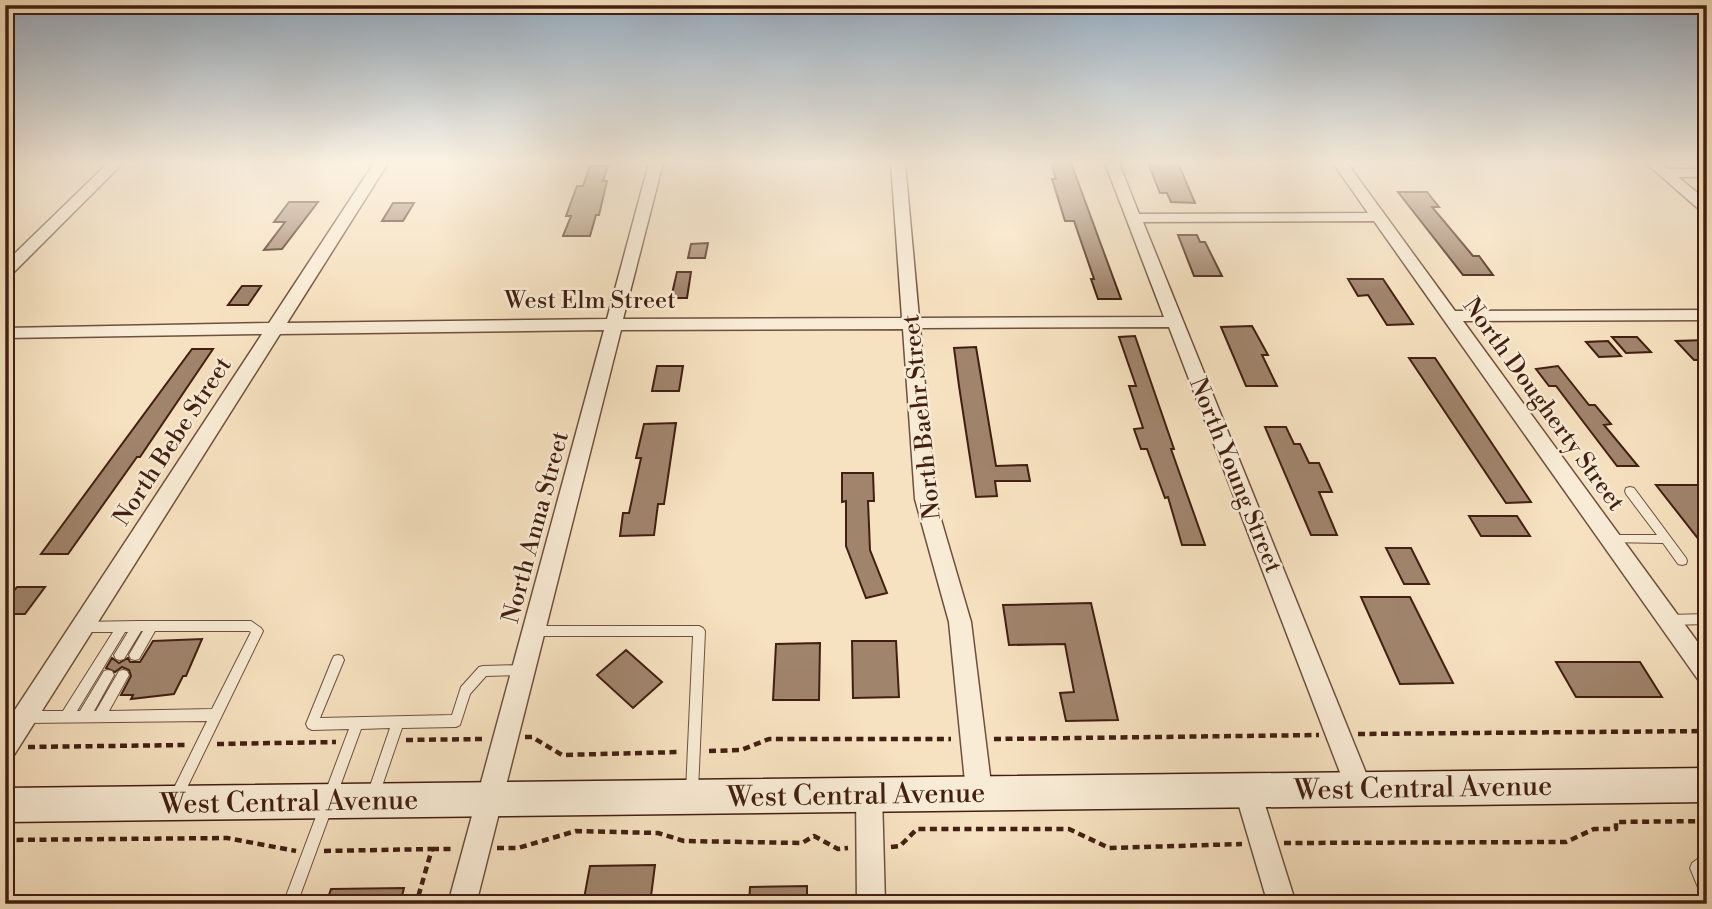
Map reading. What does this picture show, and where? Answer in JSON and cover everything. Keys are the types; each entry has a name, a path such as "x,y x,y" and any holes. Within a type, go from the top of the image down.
{"main road":[{"name":"West Central Avenue","path":"5,805 1707,785"}],"street":[{"path":"5,272 73,205"},
{"name":"North Bebe Street","path":"12,747 24,717 81,626 353,205"},
{"name":"North Anna Street","path":"462,904 645,205"},
{"name":"North Baehr Street","path":"901,205 925,499 933,537 949,579 960,622 979,792"},
{"name":"North Young Street","path":"1129,205 1359,788"},
{"name":"North Dougherty Street","path":"1371,205 1707,674"},
{"path":"1134,218 1380,217"},
{"path":"1450,316 1707,315"},
{"name":"West Elm Street","path":"5,333 614,325 1175,322"},
{"path":"1247,789 1282,904"},
{"path":"869,794 871,904"}],"lane":[{"path":"1630,491 1682,561"},
{"path":"1610,539 1666,539"},
{"path":"1668,620 1707,619"},
{"path":"81,626 251,626 257,631 173,803"},
{"path":"67,716 122,626"},
{"path":"120,655 138,626"},
{"path":"135,655 152,626"},
{"path":"534,631 699,631 692,796"},
{"path":"338,660 312,724 456,721 465,691 483,671 524,670"},
{"path":"84,716 108,675"},
{"path":"99,716 123,675"},
{"path":"24,717 215,715"},
{"path":"371,800 398,722"},
{"path":"290,904 357,723"},
{"path":"1707,859 1697,868 1707,892"}],"path":[{"path":"391,741 533,737 562,755 741,750 769,739 1707,731"},
{"path":"12,747 351,741"},
{"path":"5,840 226,838 290,851 477,849 518,848 576,831 658,833 684,841 802,843 814,836 838,849 900,846 917,828 1069,828 1109,848 1264,843 1566,842 1594,829 1616,829 1616,822 1707,821"},
{"path":"416,904 432,849"}],"building":[{"path":"286,205 315,205 282,249 264,250 285,222 274,222"},
{"path":"392,205 413,205 403,221 382,221"},
{"path":"570,205 601,205 590,236 563,236 571,216 566,216"},
{"path":"1060,205 1087,205 1121,299 1098,299 1074,221 1065,221"},
{"path":"1409,205 1438,205 1432,207 1473,256 1479,256 1493,275 1463,275"},
{"path":"1178,235 1197,235 1200,242 1205,242 1222,276 1194,276"},
{"path":"708,243 705,258 688,258 691,244"},
{"path":"677,272 691,272 687,298 671,298"},
{"path":"1348,279 1383,279 1413,324 1387,325 1368,295 1358,296"},
{"path":"242,286 261,286 248,305 228,305"},
{"path":"1252,326 1268,355 1262,355 1277,386 1246,386 1221,327"},
{"path":"1135,336 1205,545 1182,545 1168,497 1165,498 1147,449 1141,449 1134,429 1143,428 1129,386 1136,386 1119,337"},
{"path":"1612,337 1637,337 1651,352 1626,353"},
{"path":"1707,340 1707,360 1694,360 1676,341"},
{"path":"1608,341 1621,356 1599,357 1586,342"},
{"path":"976,347 996,466 1027,465 1030,481 995,481 997,496 976,497 959,386 954,348"},
{"path":"192,349 213,349 140,457 137,457 68,554 41,554"},
{"path":"1409,358 1435,358 1531,502 1506,503"},
{"path":"657,366 683,366 679,391 652,391"},
{"path":"1558,366 1589,405 1595,405 1611,424 1604,425 1638,466 1617,466 1556,386 1549,386 1536,369"},
{"path":"676,423 664,504 658,504 654,535 620,536 623,513 629,513 641,458 636,458 644,424"},
{"path":"1265,427 1286,427 1294,444 1300,444 1309,463 1319,463 1332,492 1319,492 1337,535 1311,535"},
{"path":"842,473 873,473 874,501 868,501 870,550 887,593 866,598 846,546 846,501 842,502"},
{"path":"1656,485 1707,485 1707,550"},
{"path":"1469,516 1517,516 1530,536 1481,536"},
{"path":"1386,548 1411,548 1429,584 1404,584"},
{"path":"17,587 45,587 25,614 5,614 5,602"},
{"path":"1361,597 1410,597 1453,683 1400,684"},
{"path":"1091,603 1118,720 1066,721 1060,693 1074,692 1065,644 1009,645 1003,605"},
{"path":"202,639 186,676 183,676 174,694 131,699 133,695 121,695 131,676 129,670 122,667 115,672 106,668 112,658 119,663 128,658 130,662 140,662 153,641"},
{"path":"852,641 896,641 899,697 853,698"},
{"path":"820,643 819,700 773,700 776,644"},
{"path":"626,650 662,682 633,708 597,675"},
{"path":"1556,662 1640,662 1662,697 1576,697"},
{"path":"655,865 650,904 583,904 590,866"},
{"path":"807,886 807,904 749,904 750,887"},
{"path":"404,888 400,904 326,904 331,889"}]}
